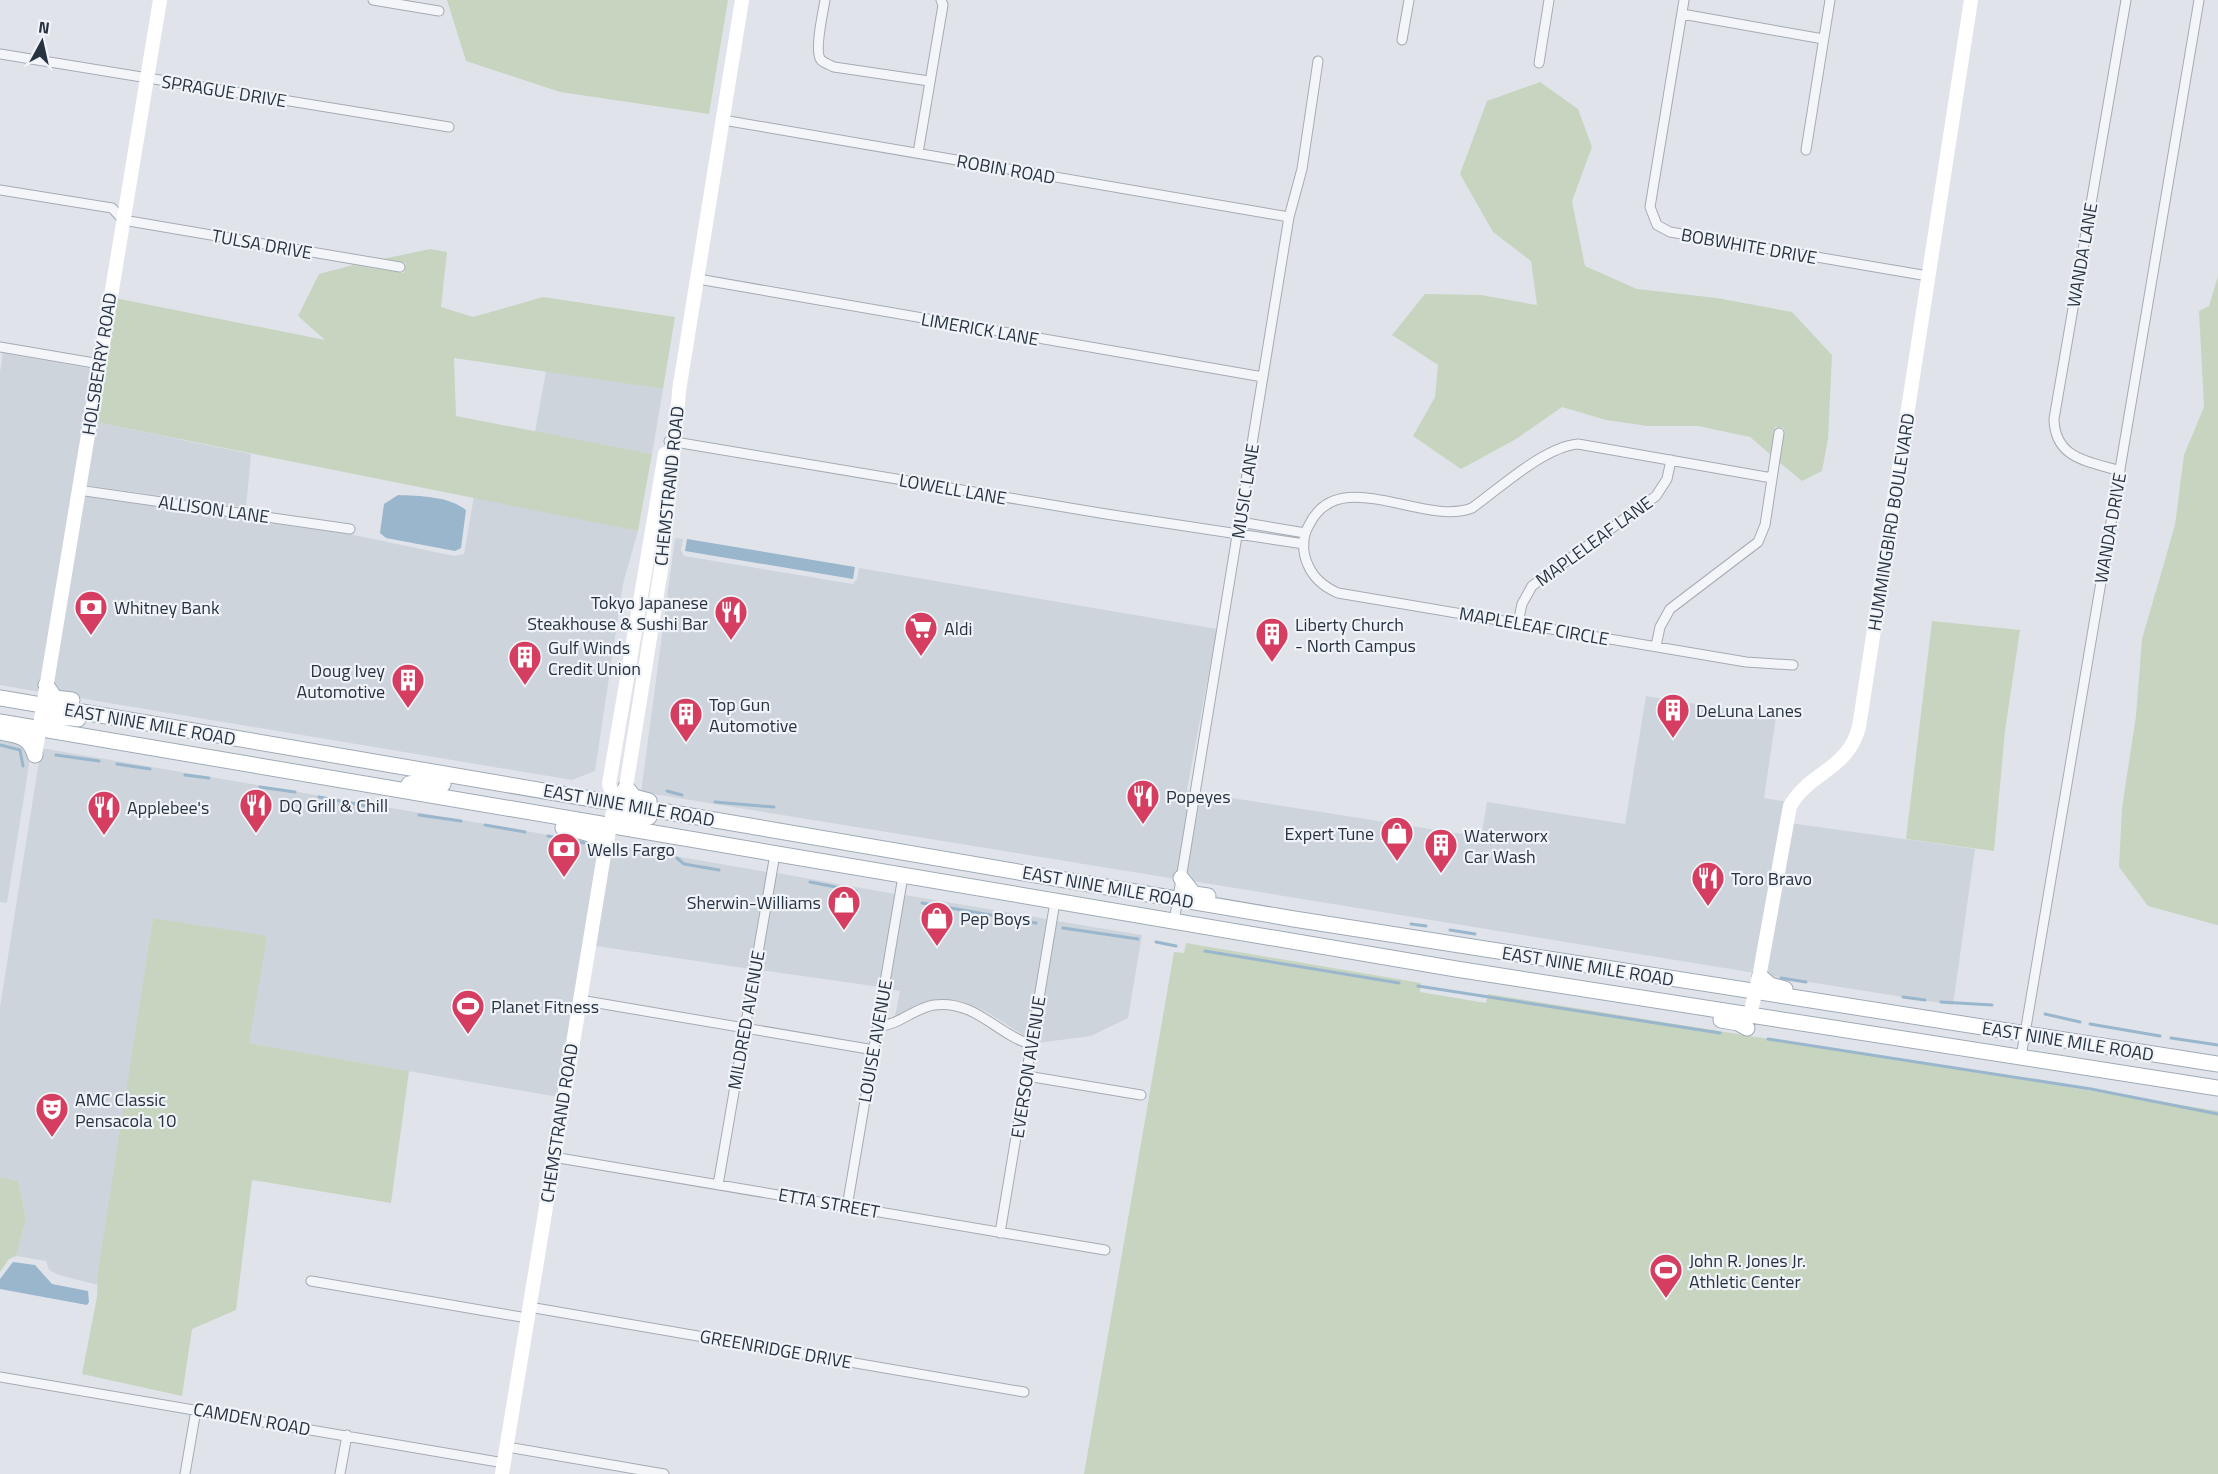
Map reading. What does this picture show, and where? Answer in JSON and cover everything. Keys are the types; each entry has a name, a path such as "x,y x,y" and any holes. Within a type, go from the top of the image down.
{"main road":[{"path":"46,686 55,698 242,729 283,746"},
{"name":"EAST NINE MILE ROAD","path":"0,698 1294,919 1950,1022 2026,1031 2059,1032 2104,1046 2218,1064"},
{"path":"0,714 27,717 37,713 43,705"},
{"path":"39,729 49,720 68,717 256,751 283,746"},
{"name":"EAST NINE MILE ROAD","path":"0,722 1055,902 1593,991 1749,1022 2021,1057 2218,1088"},
{"path":"0,732 25,738 32,745 35,755"},
{"path":"176,752 204,749 586,814 602,815 615,803"},
{"path":"309,767 317,762 384,769 394,765"},
{"path":"409,784 426,781 502,794 532,789"},
{"path":"626,787 634,797 646,800 934,850 957,862"},
{"path":"445,798 478,814 579,831 597,837 603,842 605,850"},
{"path":"611,826 621,817 642,816 802,844 837,841"},
{"path":"998,857 1006,862 1122,882 1140,892"},
{"path":"903,876 916,866 924,864 949,867 977,865"},
{"path":"1181,878 1194,894 1259,905 1294,919"},
{"path":"1055,902 1071,897 1155,911 1168,909 1178,899"},
{"path":"1330,948 1394,952 1447,960 1454,957 1459,945"},
{"path":"1494,975 1517,971 1737,1005 1751,999 1756,992"},
{"path":"1760,976 1770,985 1780,988 2026,1031"},
{"path":"1749,1022 1756,1008 1773,1004 1927,1027 1950,1022"},
{"path":"2068,1064 2095,1061 2218,1081"},
{"path":"2130,1074 2218,1097"}],"street":[{"name":"HOLSBERRY ROAD","path":"35,755 160,0"},
{"path":"373,0 439,11"},
{"name":"CHEMSTRAND ROAD","path":"615,803 609,784 671,442 742,0"},
{"path":"825,0 818,48 822,62 834,67 929,81"},
{"path":"918,153 943,5 941,0"},
{"path":"1402,40 1409,0"},
{"path":"1539,63 1550,0"},
{"name":"BOBWHITE DRIVE","path":"1684,0 1650,207 1657,225 1670,232 1928,276"},
{"path":"1806,150 1830,0"},
{"name":"HUMMINGBIRD BOULEVARD","path":"1749,1022 1760,976 1790,806 1804,786 1844,758 1851,748 1859,727 1971,0"},
{"name":"WANDA LANE","path":"2120,471 2067,452 2057,440 2054,419 2126,0"},
{"name":"WANDA DRIVE","path":"2021,1057 2199,0"},
{"path":"1682,14 1823,39"},
{"name":"SPRAGUE DRIVE","path":"0,54 449,127"},
{"name":"MUSIC LANE","path":"1174,922 1289,217 1302,169 1318,61"},
{"name":"ROBIN ROAD","path":"723,120 1289,217"},
{"path":"0,190 112,208 123,220"},
{"name":"TULSA DRIVE","path":"123,220 400,267"},
{"name":"LIMERICK LANE","path":"698,279 1263,377"},
{"path":"0,347 100,364"},
{"path":"1656,646 1660,627 1670,609 1758,543 1765,525 1779,433"},
{"name":"CHEMSTRAND ROAD","path":"503,1469 605,850 615,803 626,787 663,557 671,442"},
{"name":"LOWELL LANE","path":"671,442 1237,536"},
{"name":"MAPLELEAF CIRCLE","path":"1772,478 1578,444 1566,445 1551,452 1472,508 1462,512 1443,512 1356,496 1345,497 1320,509 1305,533 1304,544 1307,564 1312,574 1338,593 1746,662 1793,665"},
{"name":"MAPLELEAF LANE","path":"1518,623 1522,604 1532,586 1656,496 1667,479 1671,460"},
{"name":"ALLISON LANE","path":"78,490 350,529"},
{"path":"1240,522 1305,533"},
{"path":"1237,536 1304,544"},
{"name":"MILDRED AVENUE","path":"718,1185 775,854"},
{"name":"LOUISE AVENUE","path":"847,1206 903,876"},
{"name":"EVERSON AVENUE","path":"1000,1233 1055,902"},
{"path":"580,1000 874,1050"},
{"path":"878,1026 892,1024 919,1009 949,1005 974,1011 1021,1041 1032,1044"},
{"path":"1026,1076 1142,1095"},
{"name":"ETTA STREET","path":"553,1157 1104,1250"},
{"name":"GREENRIDGE DRIVE","path":"311,1281 528,1312 1024,1392"},
{"name":"CAMDEN ROAD","path":"0,1377 347,1435 503,1469"},
{"path":"185,1474 196,1410"},
{"path":"340,1474 347,1435"},
{"path":"507,1447 664,1474"}],"shaded area":[{"path":"3,353 94,369 40,692 0,685 0,372"},
{"path":"546,371 663,389 652,454 535,432"},
{"path":"95,422 251,454 246,508 84,485"},
{"path":"82,496 354,535 454,556 464,554 474,496 638,531 623,584 595,771 572,780 49,693"},
{"path":"675,538 683,539 681,550 684,556 853,584 857,579 859,568 1217,629 1187,790 1191,791 1176,879 641,792"},
{"path":"1646,696 1776,717 1764,798 1787,802 1781,817 1755,973 1186,880 1200,793 1481,837 1487,802 1625,824"},
{"path":"0,741 32,746 7,903 0,902"},
{"path":"41,748 602,844 558,1097 248,1043 153,918 98,1285 59,1275 49,1270 46,1261 16,1256 26,1219 18,1181 0,1177 0,1007"},
{"path":"1790,823 1975,849 1953,1005 1765,975"},
{"path":"611,845 767,872 750,969 596,946"},
{"path":"777,873 895,894 880,987 760,970"},
{"path":"905,895 1047,919 1028,1038 987,1012 962,1001 933,1000 918,1004 895,1016 900,991 889,989"},
{"path":"1057,921 1142,935 1128,1018 1091,1036 1037,1043"}],"green space":[{"path":"447,0 728,0 709,114 560,92 466,61"},
{"path":"1540,82 1578,109 1592,147 1572,201 1585,266 1637,289 1717,298 1792,312 1832,355 1828,439 1822,471 1802,481 1779,462 1784,428 1775,427 1771,455 1750,437 1698,426 1648,426 1606,420 1562,407 1516,439 1461,469 1413,436 1435,397 1438,365 1392,335 1425,294 1481,295 1537,305 1531,261 1493,232 1460,174 1487,101"},
{"path":"430,249 447,252 441,307 473,317 543,297 675,317 663,389 454,358 456,416 652,454 638,531 95,422 115,298 325,340 298,316 319,274 353,265 404,273 406,263 383,259"},
{"path":"2218,276 2217,925 2148,906 2119,867 2122,808 2136,716 2142,639 2175,525 2184,455 2204,407 2199,311 2209,306"},
{"path":"1932,621 2020,630 2005,731 1994,851 1906,839"},
{"path":"153,918 267,936 249,1043 409,1071 391,1203 252,1180 236,1310 192,1329 182,1396 82,1374 97,1297 98,1272"},
{"name":"John R. Jones Jr. Athletic Center","path":"1186,943 1421,983 1420,992 1486,1003 1488,994 2218,1111 2218,1474 1084,1474 1174,952 1184,953"},
{"path":"0,1177 18,1181 26,1219 16,1256 9,1259 0,1272"}],"water":[{"path":"398,495 443,499 466,510 461,548 455,551 386,538 380,533 384,504"},
{"path":"687,539 855,567 853,579 685,551"},
{"path":"13,1262 35,1265 52,1284 88,1291 89,1302 87,1305 0,1289 0,1279"}],"waterway":[{"path":"0,745 20,750 23,766"},
{"path":"56,755 99,761"},
{"path":"117,764 150,769"},
{"path":"185,775 209,778"},
{"path":"260,787 295,792"},
{"path":"667,791 682,795"},
{"path":"319,797 388,810"},
{"path":"715,802 774,807"},
{"path":"419,815 461,821"},
{"path":"485,825 525,832"},
{"path":"548,836 584,843"},
{"path":"677,858 684,864 719,870"},
{"path":"810,882 856,891"},
{"path":"922,903 1036,923"},
{"path":"1411,924 1426,926"},
{"path":"1063,928 1138,939"},
{"path":"1450,930 1475,934"},
{"path":"1156,942 1176,946"},
{"path":"1205,951 1399,983"},
{"path":"1781,978 1806,982"},
{"path":"1418,986 1720,1033"},
{"path":"1903,997 1925,1000"},
{"path":"1941,1002 1992,1005"},
{"path":"2045,1014 2080,1022"},
{"path":"2090,1024 2160,1036"},
{"path":"2171,1038 2218,1045"},
{"path":"1768,1039 2091,1089 2218,1114"}],"place":[{"name":"Whitney Bank","path":"91,636"},
{"name":"Tokyo Japanese Steakhouse & Sushi Bar","path":"731,641"},
{"name":"Aldi","path":"921,657"},
{"name":"Liberty Church - North Campus","path":"1272,663"},
{"name":"Gulf Winds Credit Union","path":"525,686"},
{"name":"Doug Ivey Automotive","path":"408,709"},
{"name":"DeLuna Lanes","path":"1673,739"},
{"name":"Top Gun Automotive","path":"686,743"},
{"name":"Popeyes","path":"1143,825"},
{"name":"DQ Grill & Chill","path":"256,834"},
{"name":"Applebee's","path":"104,836"},
{"name":"Expert Tune","path":"1397,862"},
{"name":"Waterworx Car Wash","path":"1441,874"},
{"name":"Wells Fargo","path":"564,878"},
{"name":"Toro Bravo","path":"1708,907"},
{"name":"Sherwin-Williams","path":"844,931"},
{"name":"Pep Boys","path":"937,947"},
{"name":"Planet Fitness","path":"468,1035"},
{"name":"AMC Classic Pensacola 10","path":"52,1138"},
{"name":"John R. Jones Jr. Athletic Center","path":"1666,1299"}]}
